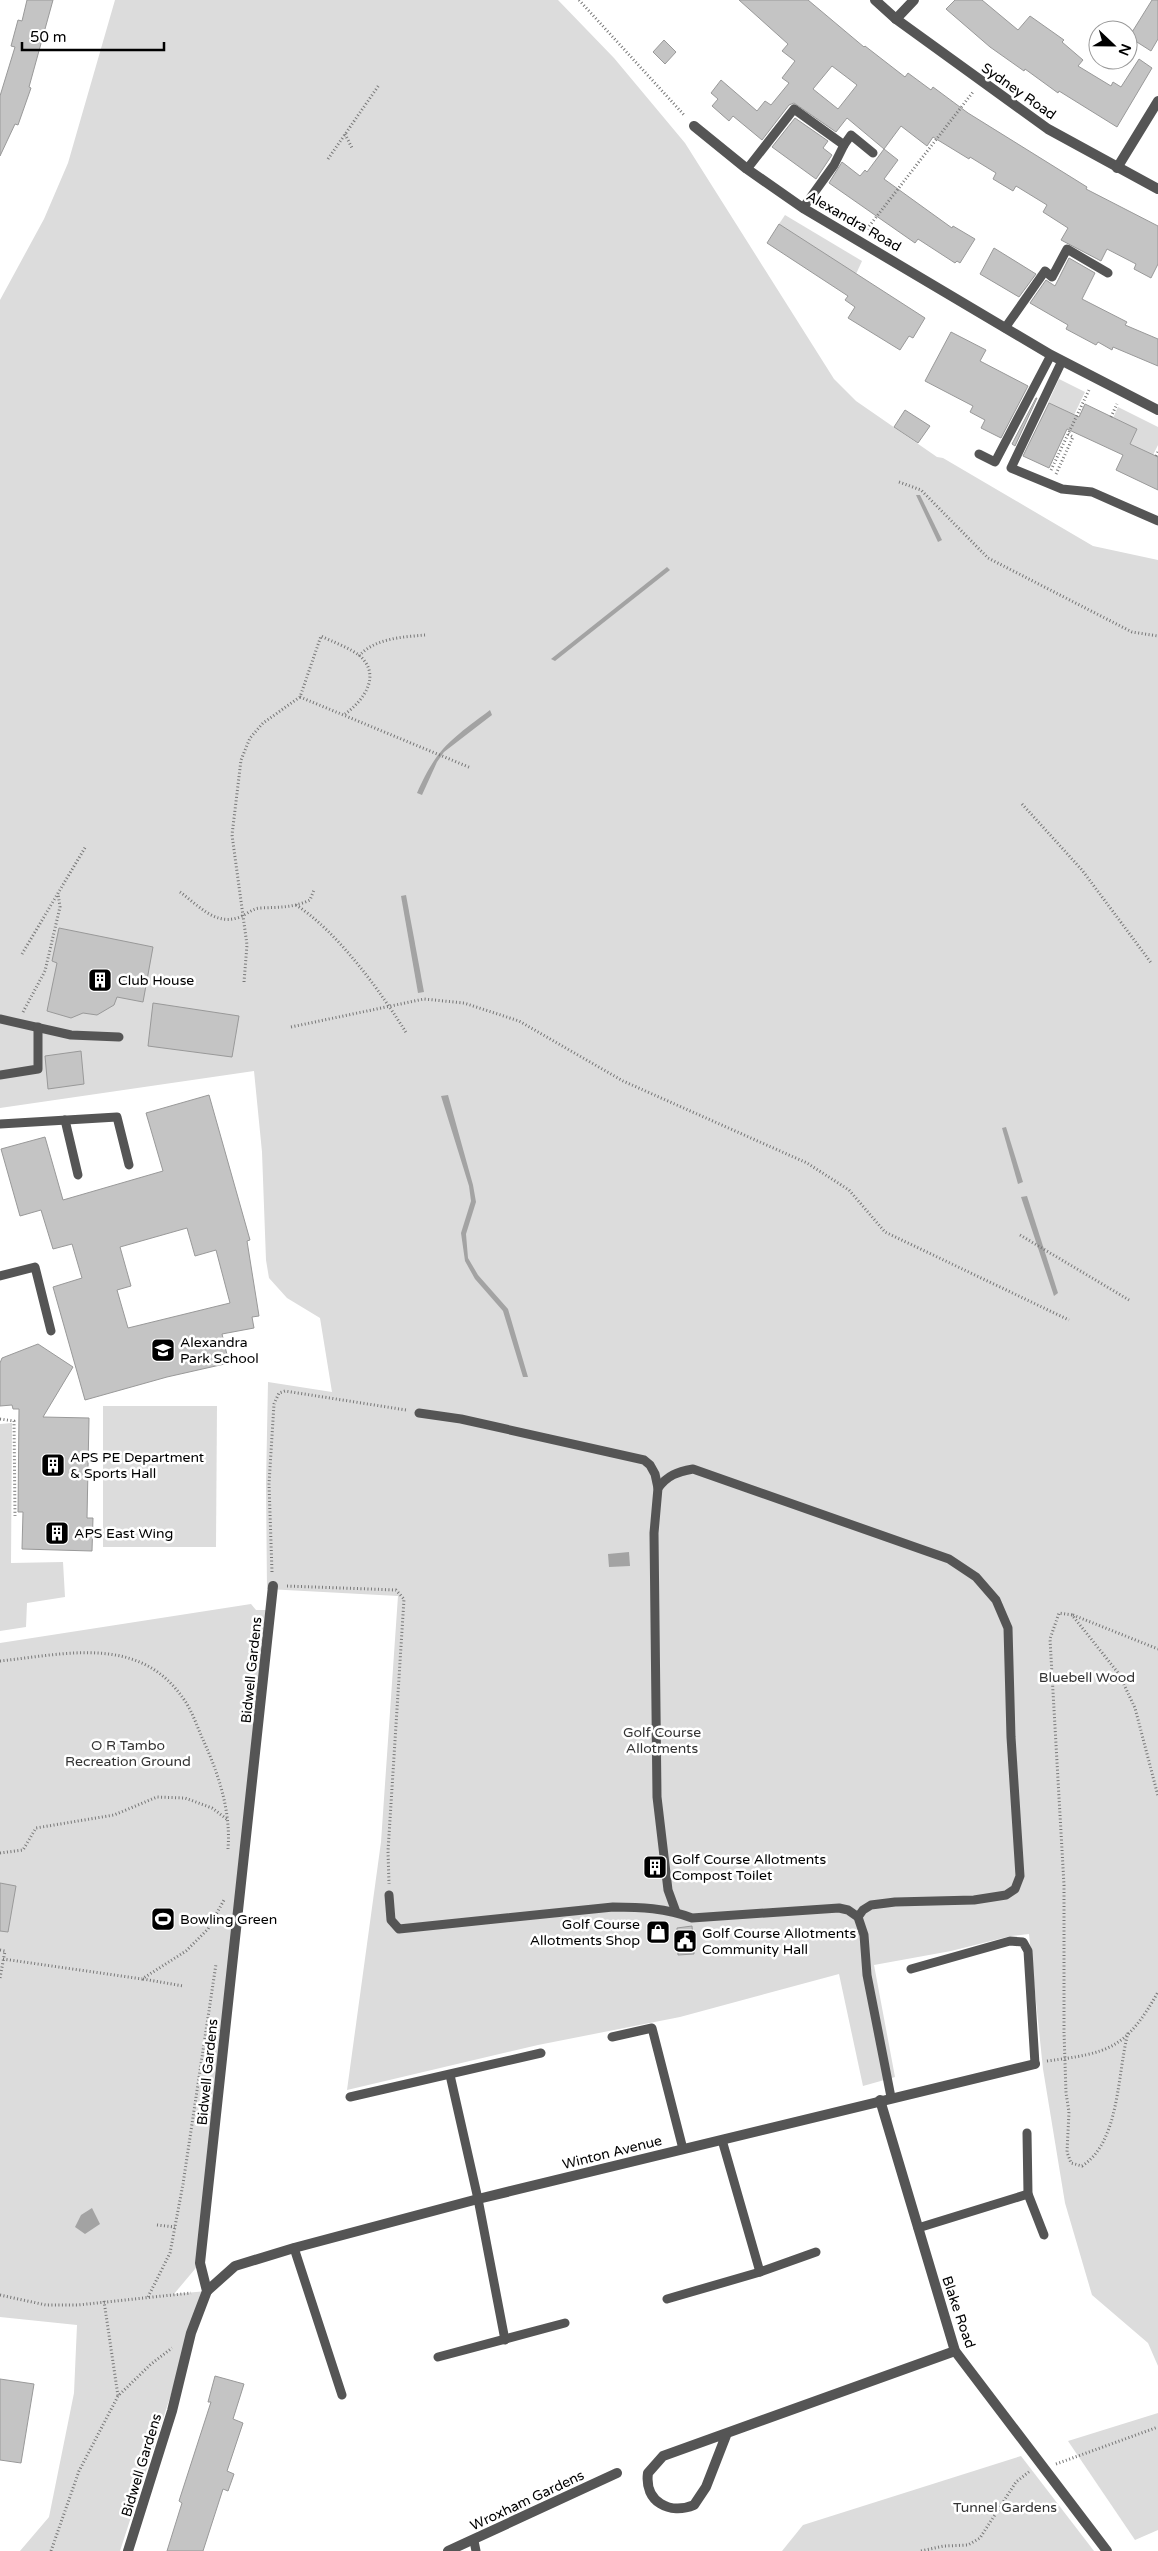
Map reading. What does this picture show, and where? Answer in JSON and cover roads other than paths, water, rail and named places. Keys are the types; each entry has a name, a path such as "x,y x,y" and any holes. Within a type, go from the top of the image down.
{"street":[{"name":"Sydney Road","path":"874,0 896,19 1048,129 1158,189"},
{"path":"896,19 914,0"},
{"path":"1117,168 1158,101"},
{"name":"Alexandra Road","path":"694,126 746,169 803,208 859,239 1062,362 1158,410"},
{"name":"Bidwell Gardens","path":"128,2551 172,2411 191,2333 207,2291 200,2262 273,1586"},
{"name":"Winton Avenue","path":"207,2291 234,2266 294,2248 478,2199 891,2097 1035,2064"},
{"name":"Blake Road","path":"880,2100 955,2351 1107,2551"},
{"path":"727,2433 706,2487 694,2505 674,2510 664,2506 654,2497 649,2489 648,2473 663,2456 955,2351"},
{"name":"Wroxham Gardens","path":"448,2551 475,2546 616,2473"}],"lane":[{"path":"746,169 794,109 844,145"},
{"path":"803,208 834,165 851,135 873,153"},
{"path":"1005,328 1045,272 1052,277 1067,249 1108,273"},
{"path":"979,454 995,462 1051,355"},
{"path":"1062,362 1011,468 1062,488 1092,492 1158,521"},
{"path":"0,1019 71,1035 119,1037"},
{"path":"0,1075 38,1069 38,1027"},
{"path":"0,1124 117,1117 129,1165"},
{"path":"64,1120 78,1175"},
{"path":"0,1276 35,1267 51,1331"},
{"path":"419,1413 461,1419 644,1460 650,1465 655,1474 658,1488 654,1533 657,1797 668,1890 676,1912"},
{"path":"389,1894 391,1920 399,1929 613,1907 644,1907 676,1912 692,1918 839,1908 895,1902 974,1900 1006,1895 1015,1889 1020,1876 1011,1737 1008,1628 998,1603 976,1577 949,1559 693,1469 678,1471 666,1477 658,1488"},
{"path":"858,1918 871,1905"},
{"path":"839,1908 848,1910 858,1918 864,1935 867,1975 891,2097"},
{"path":"910,1969 1010,1941 1023,1942 1028,1951 1035,2064"},
{"path":"612,2037 652,2028 683,2149"},
{"path":"350,2096 541,2053"},
{"path":"450,2075 478,2199 505,2340"},
{"path":"1027,2133 1028,2194 1044,2235"},
{"path":"722,2140 760,2272"},
{"path":"918,2228 1028,2194"},
{"path":"294,2248 342,2394"},
{"path":"666,2299 760,2272 816,2252"},
{"path":"438,2357 565,2323"}],"place":[{"name":"Club House","path":"100,980"},
{"name":"Alexandra Park School","path":"163,1350"},
{"name":"APS PE Department & Sports Hall","path":"53,1465"},
{"name":"APS East Wing","path":"57,1533"},
{"name":"Golf Course Allotments Compost Toilet","path":"655,1867"},
{"name":"Bowling Green","path":"163,1919"},
{"name":"Golf Course Allotments Shop","path":"658,1932"},
{"name":"Golf Course Allotments Community Hall","path":"685,1941"}],"park label":[{"name":"Bluebell Wood","path":"1087,1677"},
{"name":"Golf Course Allotments","path":"662,1740"},
{"name":"O R Tambo Recreation Ground","path":"128,1754"},
{"name":"Tunnel Gardens","path":"1005,2507"}]}
